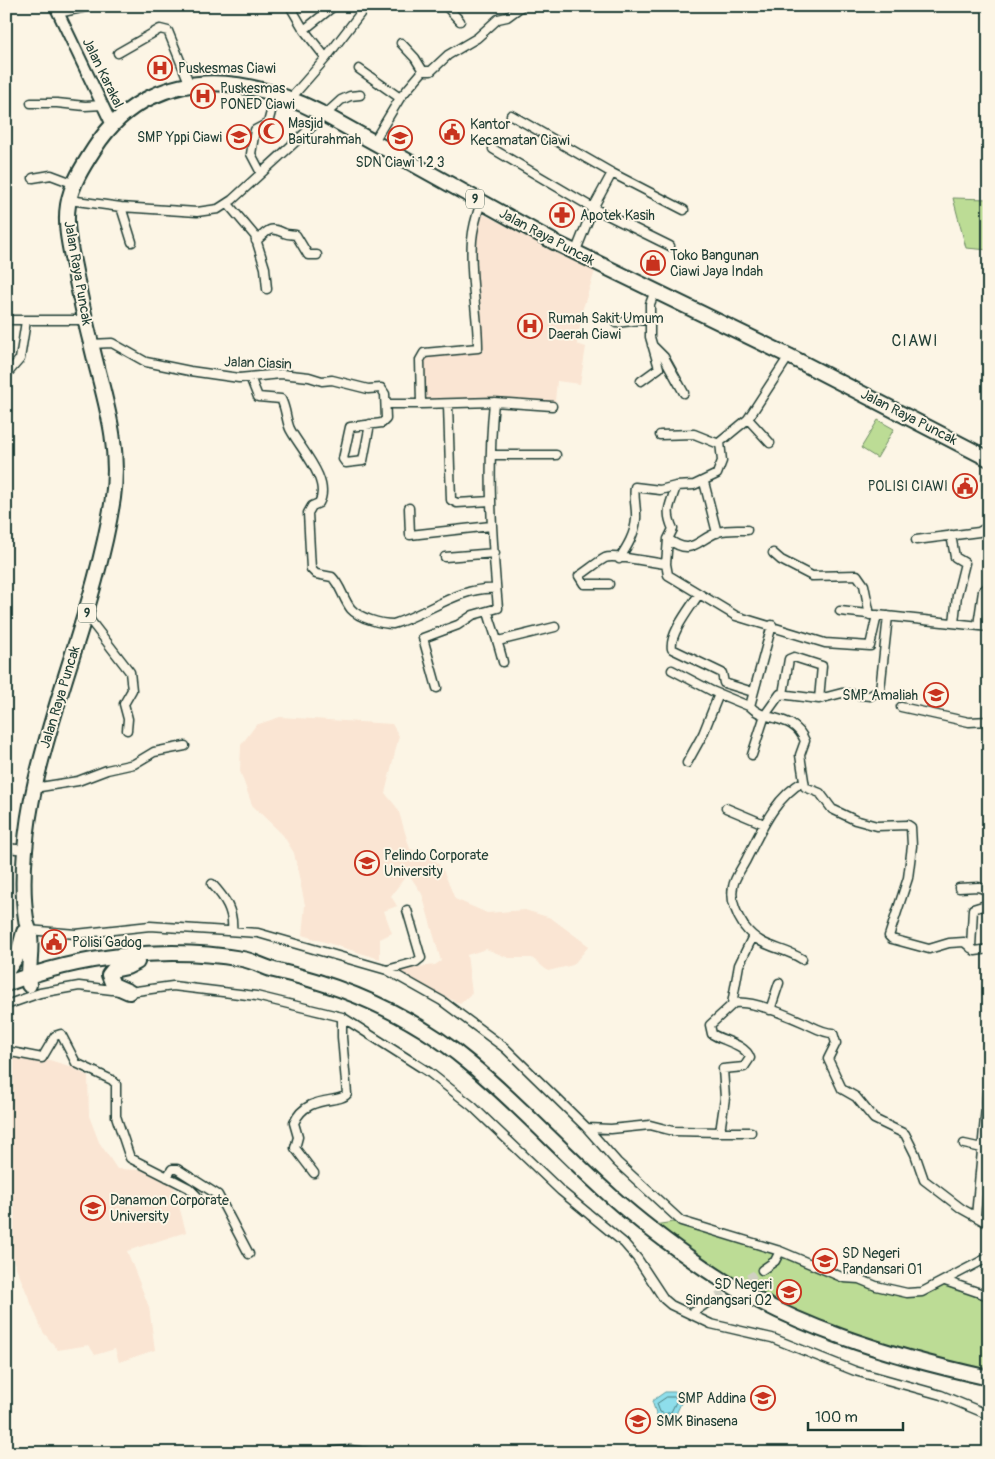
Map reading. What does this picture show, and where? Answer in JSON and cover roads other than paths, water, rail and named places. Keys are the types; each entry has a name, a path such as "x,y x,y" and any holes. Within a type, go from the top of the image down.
{"highway":[{"name":"Jalan Raya Puncak","path":"29,981 24,869 34,788 64,677 86,616 109,515 114,481 110,411 91,344 78,286 68,234 69,200 74,184 93,151 112,125 146,99 167,90 190,85 227,84 276,93 291,98 575,253 789,356 989,459"},
{"path":"6,972 18,954 27,928"},
{"path":"6,994 53,970 107,958 175,953 240,958 256,962 265,968"},
{"path":"29,958 40,966 53,970"},
{"path":"6,984 136,962 186,961 252,969 265,968 339,987 388,1010 429,1034 469,1063 626,1208 703,1267 732,1286 818,1328 921,1362 989,1378"},
{"path":"129,992 113,985 109,975 113,970 127,967 136,962"}],"main road":[{"name":"Jalan Karakal","path":"57,9 112,125"}],"street":[{"path":"57,9 90,6"},
{"path":"290,6 304,30 326,58"},
{"path":"304,30 334,6"},
{"path":"291,98 326,58 366,6"},
{"path":"446,6 460,22"},
{"path":"373,143 400,98 423,71 431,71 448,56 477,38 498,19 507,17 522,6"},
{"path":"118,52 160,30 168,31 190,85"},
{"path":"401,43 415,58 423,71"},
{"path":"359,69 400,98"},
{"path":"261,173 252,154 255,130 268,123 276,93"},
{"path":"69,200 121,207 205,212 228,204 323,114 345,97 360,95"},
{"path":"31,103 56,102 85,106 102,105"},
{"path":"511,115 612,173 684,210"},
{"path":"493,149 593,208 670,246"},
{"path":"575,253 593,208 612,173"},
{"path":"33,178 51,175 74,184"},
{"path":"421,404 422,355 426,352 478,348 472,238 481,202"},
{"path":"228,204 256,241 266,273 268,289"},
{"path":"121,207 132,242"},
{"path":"256,241 271,229 276,228 286,234 296,235 308,255 317,255"},
{"path":"641,381 659,368 650,344 650,304 655,291"},
{"path":"6,320 86,320"},
{"path":"616,323 649,320"},
{"path":"6,375 20,359 26,321"},
{"name":"Jalan Ciasin","path":"91,344 112,342 151,363 236,378 281,374 309,377 322,381 332,380 368,389 381,388 384,390 386,404"},
{"path":"650,344 664,357 684,393"},
{"path":"719,444 748,419 789,356"},
{"path":"250,377 258,397 281,399 290,429 316,469 322,498 319,503 309,508 308,513 311,569 316,574 332,577 351,609 368,618 386,624 393,624 468,593 486,588 496,589"},
{"path":"370,424 363,461 360,463 345,462 343,459 349,428 354,425 385,421 386,404 448,405 494,402 552,406"},
{"path":"437,688 423,638 458,625 473,616 498,608 495,553 491,526 491,455 494,402"},
{"path":"448,405 451,500 457,503 491,501"},
{"path":"748,419 770,444"},
{"path":"660,435 694,434 719,444"},
{"path":"619,559 629,545 636,519 635,487 660,490 676,486 691,486 713,478 721,468 722,458 719,444"},
{"path":"491,455 556,455"},
{"path":"704,482 716,533"},
{"path":"676,486 667,517 673,528 668,539 666,564 668,575 736,616 772,625 824,642 870,646 873,615 864,585 857,575 812,576 780,560 773,553"},
{"path":"409,508 410,535 491,526"},
{"path":"916,540 979,532 989,526"},
{"path":"668,539 677,546 688,547 701,543 716,533 747,530"},
{"path":"951,535 955,557 965,563 957,595 954,623"},
{"path":"446,557 495,553"},
{"path":"609,584 584,584 579,576 606,558 642,558 650,563 666,564"},
{"path":"978,625 983,591 989,586"},
{"path":"700,594 679,626 671,645 672,649 722,673 724,683 753,692"},
{"path":"840,611 989,627"},
{"path":"488,612 503,662"},
{"path":"86,616 130,672 132,690 124,704 128,719 127,730"},
{"path":"752,755 765,715 777,697 782,694 819,699 841,694 867,696 877,693 882,686 888,616"},
{"path":"751,707 750,702 764,662 772,625"},
{"path":"498,641 555,627"},
{"path":"874,647 884,649"},
{"path":"782,694 788,659 794,657 822,666 819,699"},
{"path":"672,670 765,715 788,722 803,736 805,741 800,755 807,788 820,793 828,806 843,816 877,826 908,825 910,827 912,846 908,878 889,930 889,936 892,939 929,949 949,943 964,942 971,948 981,951 989,949"},
{"path":"687,763 703,734 719,694"},
{"path":"901,707 969,722 989,721"},
{"path":"34,788 78,780 107,770 134,764 158,751 185,746"},
{"path":"802,959 788,951 770,947 753,936 738,917 732,889 764,824 789,791 804,781"},
{"path":"726,808 764,824"},
{"path":"6,848 26,850"},
{"path":"212,884 228,903 232,917 232,931"},
{"path":"958,888 988,889"},
{"path":"971,948 973,909 989,904"},
{"path":"388,970 416,962 421,958 407,910"},
{"path":"27,928 76,934 150,926 258,933 388,970 442,1001 506,1048 587,1128 617,1162 681,1221 780,1251 844,1278 859,1279 876,1286 907,1293 922,1292 989,1257"},
{"path":"732,1004 739,965 753,936"},
{"path":"770,1010 779,983"},
{"path":"6,1005 40,993 79,986 129,992 168,986 256,996 342,1017 406,1056 453,1090 561,1191 624,1243 637,1258 664,1299 678,1309 715,1325 772,1338 855,1371 941,1395 989,1415"},
{"path":"720,1132 725,1098 723,1069 744,1067 750,1058 748,1053 740,1047 718,1038 710,1031 710,1025 732,1004 740,1002 770,1010 826,1034 833,1033 836,1043 828,1058 840,1088 856,1097 874,1120 904,1133 916,1154 924,1180 962,1209 989,1224"},
{"path":"314,1173 296,1151 298,1137 294,1123 301,1113 317,1102 342,1098 347,1094 342,1017"},
{"path":"6,1051 42,1058 47,1052 54,1036 61,1034 76,1063 112,1080 116,1084 117,1123 130,1158 189,1188 198,1196"},
{"path":"976,1216 989,1074"},
{"path":"587,1128 611,1129 647,1125 672,1131 750,1132"},
{"path":"964,1144 982,1148"},
{"path":"167,1177 172,1169 177,1169 218,1195 249,1254"},
{"path":"762,1270 775,1261 780,1251"},
{"path":"945,1281 989,1296"},
{"path":"691,1314 707,1303"},
{"path":"314,1453 350,1450 372,1453"}],"water":[{"path":"665,1392 678,1392 682,1401 676,1414 668,1419 657,1416 652,1401"}],"tunnel":[{"path":"707,1303 762,1270"}],"place":[{"name":"Puskesmas Ciawi","path":"160,68"},
{"name":"Puskesmas PONED Ciawi","path":"203,96"},
{"name":"Masjid Baiturahmah","path":"271,131"},
{"name":"Kantor Kecamatan Ciawi","path":"452,132"},
{"name":"SMP Yppi Ciawi","path":"239,137"},
{"name":"SDN Ciawi 1 2 3","path":"400,138"},
{"name":"Apotek Kasih","path":"562,215"},
{"name":"Toko Bangunan Ciawi Jaya Indah","path":"653,263"},
{"name":"Rumah Sakit Umum Daerah Ciawi","path":"530,326"},
{"name":"POLISI CIAWI","path":"965,486"},
{"name":"SMP Amaliah","path":"936,695"},
{"name":"Pelindo Corporate University","path":"367,863"},
{"name":"Polisi Gadog","path":"54,942"},
{"name":"Danamon Corporate University","path":"93,1208"},
{"name":"SD Negeri Pandansari 01","path":"825,1261"},
{"name":"SD Negeri Sindangsari 02","path":"789,1292"},
{"name":"SMP Addina","path":"763,1398"},
{"name":"SMK Binasena","path":"638,1421"}],"district":[{"name":"CIAWI","path":"915,341"}]}
